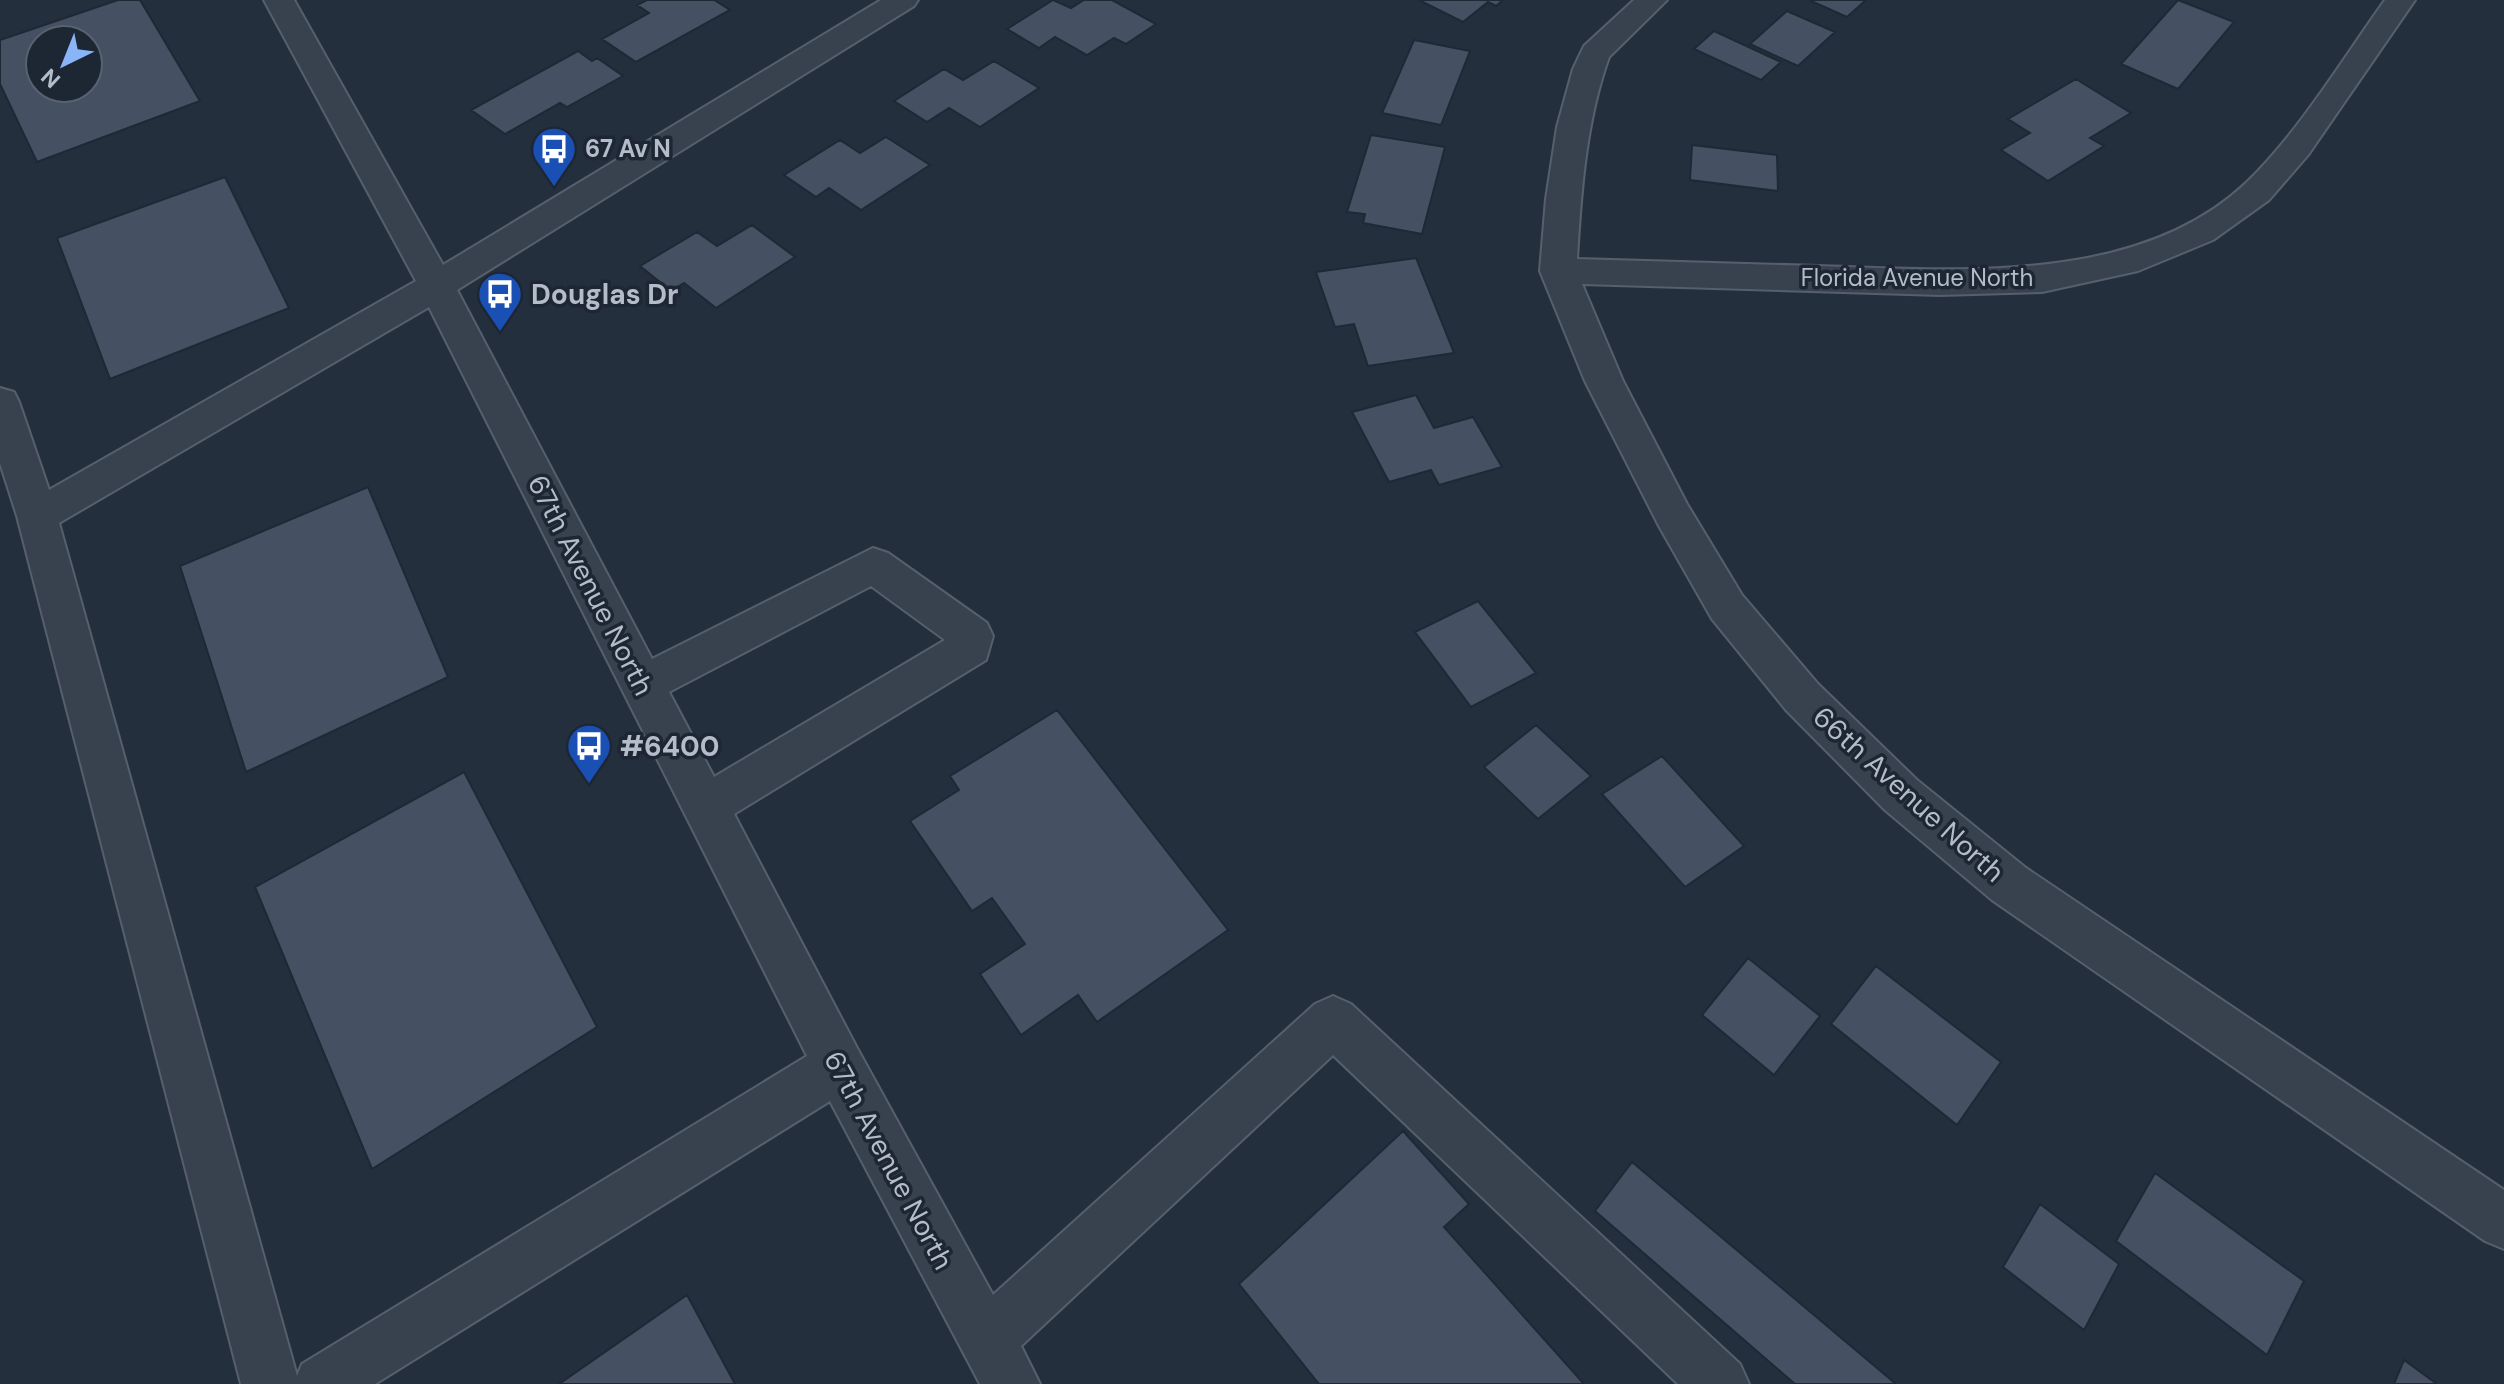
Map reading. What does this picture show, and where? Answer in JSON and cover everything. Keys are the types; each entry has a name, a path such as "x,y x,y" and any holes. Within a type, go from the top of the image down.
{"street":[{"name":"67th Avenue North","path":"279,0 437,286 839,1066 998,1362"},
{"path":"37,516 437,286 903,0"},
{"path":"1558,271 1563,199 1574,127 1589,69 1595,53 1652,0"},
{"name":"Florida Avenue North","path":"1558,271 1940,282 2042,279 2125,262 2201,232 2257,192 2296,147 2400,0"},
{"name":"66th Avenue North","path":"1558,271 1604,381 1673,515 1727,607 1802,697 1901,795 2009,884 2504,1222"},
{"path":"0,402 37,516 270,1384"},
{"path":"642,685 873,565 972,636 971,647 705,807"},
{"path":"998,1362 1333,1021 1720,1384"},
{"path":"322,1384 839,1066"}],"building":[{"path":"118,0 140,0 200,101 37,162 0,84 0,40 24,32 24,104 104,104 104,24 47,24"},
{"path":"647,0 714,0 730,10 636,62 602,39 649,13 637,5"},
{"path":"1053,0 1071,8 1084,0 1112,0 1156,24 1126,44 1114,38 1087,55 1055,37 1039,48 1007,29"},
{"path":"1419,0 1503,0 1496,6 1488,2 1463,22"},
{"path":"1809,0 1866,0 1847,17"},
{"path":"2178,0 2234,22 2178,89 2121,64"},
{"path":"1787,11 1835,32 1798,66 1750,44"},
{"path":"1714,31 1781,62 1761,80 1694,49"},
{"path":"1414,40 1470,51 1441,125 1382,113"},
{"path":"578,51 592,61 597,58 623,76 567,107 560,103 505,134 471,110"},
{"path":"994,61 1039,88 980,127 949,108 927,122 894,101 944,69 963,80"},
{"path":"2076,79 2131,113 2090,138 2104,146 2048,181 2001,150 2030,133 2008,119"},
{"path":"1371,135 1445,147 1422,234 1363,223 1365,214 1347,212"},
{"path":"886,137 930,165 861,210 829,188 816,197 784,175 840,140 860,153"},
{"path":"1692,145 1777,155 1778,191 1690,180"},
{"path":"225,177 289,308 110,379 57,238"},
{"path":"752,225 795,257 716,308 684,283 671,291 640,266 697,232 717,246"},
{"path":"1416,258 1454,353 1368,366 1354,324 1335,327 1316,272"},
{"path":"1416,395 1434,428 1473,417 1502,467 1439,485 1431,470 1389,482 1352,412"},
{"path":"368,487 448,677 246,772 180,566"},
{"path":"1478,601 1536,673 1471,707 1415,632"},
{"path":"1057,710 1228,930 1097,1022 1078,995 1021,1035 980,974 1025,944 992,898 972,911 910,821 959,790 950,776"},
{"path":"1536,725 1591,776 1538,819 1484,767"},
{"path":"1662,756 1744,846 1685,887 1602,794"},
{"path":"464,772 597,1027 372,1169 255,887"},
{"path":"1748,958 1820,1016 1774,1075 1702,1015"},
{"path":"1876,966 2001,1062 1957,1125 1831,1024"},
{"path":"1403,1131 1469,1204 1444,1227 1584,1384 1319,1384 1239,1284"},
{"path":"1632,1162 1896,1384 1795,1384 1595,1211"},
{"path":"2155,1173 2304,1281 2267,1355 2116,1241"},
{"path":"2040,1204 2119,1264 2084,1330 2003,1267"},
{"path":"687,1295 735,1384 559,1384"},
{"path":"2404,1360 2437,1384 2394,1384"}],"place":[{"name":"67 Av N","path":"554,188"},
{"name":"Douglas Dr","path":"500,333"},
{"name":"#6400","path":"589,785"}]}
